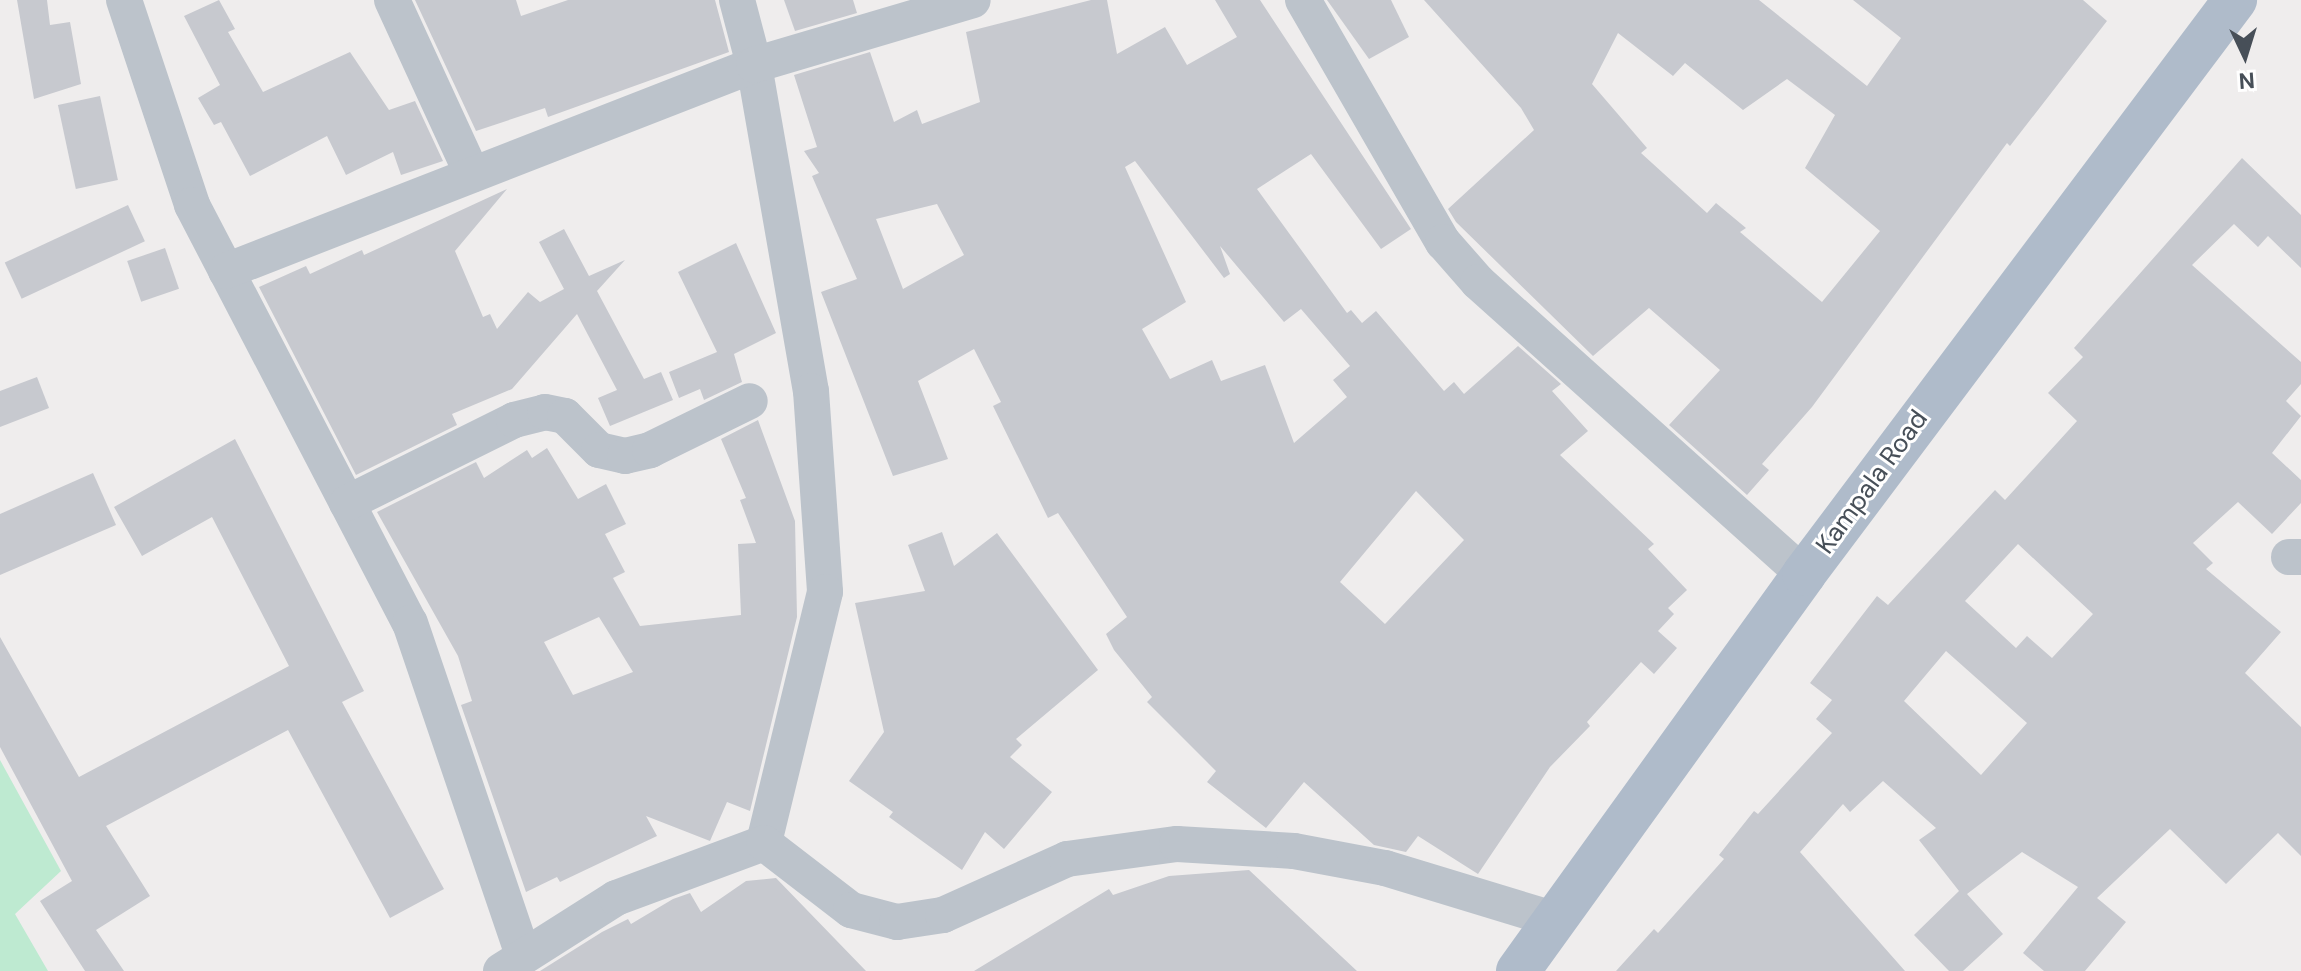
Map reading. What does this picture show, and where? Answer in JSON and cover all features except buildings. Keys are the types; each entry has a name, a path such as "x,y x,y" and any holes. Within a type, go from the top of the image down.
{"main road":[{"name":"Kampala Road","path":"1518,971 1804,574 2235,0"}],"street":[{"path":"124,0 192,205 410,623 512,963 616,898 764,843"},
{"path":"392,0 472,174"},
{"path":"737,0 754,65 811,391 825,592 764,843"},
{"path":"226,271 754,65 973,0"},
{"path":"1303,0 1443,242 1478,282 1804,574"},
{"path":"347,503 514,420 545,412 565,416 599,450 625,456 650,450 750,401"},
{"path":"764,843 851,910 897,922 943,915 1067,859 1177,844 1294,851 1385,868 1556,920"}],"green space":[{"path":"0,760 61,871 15,914 48,971 0,971"}]}
